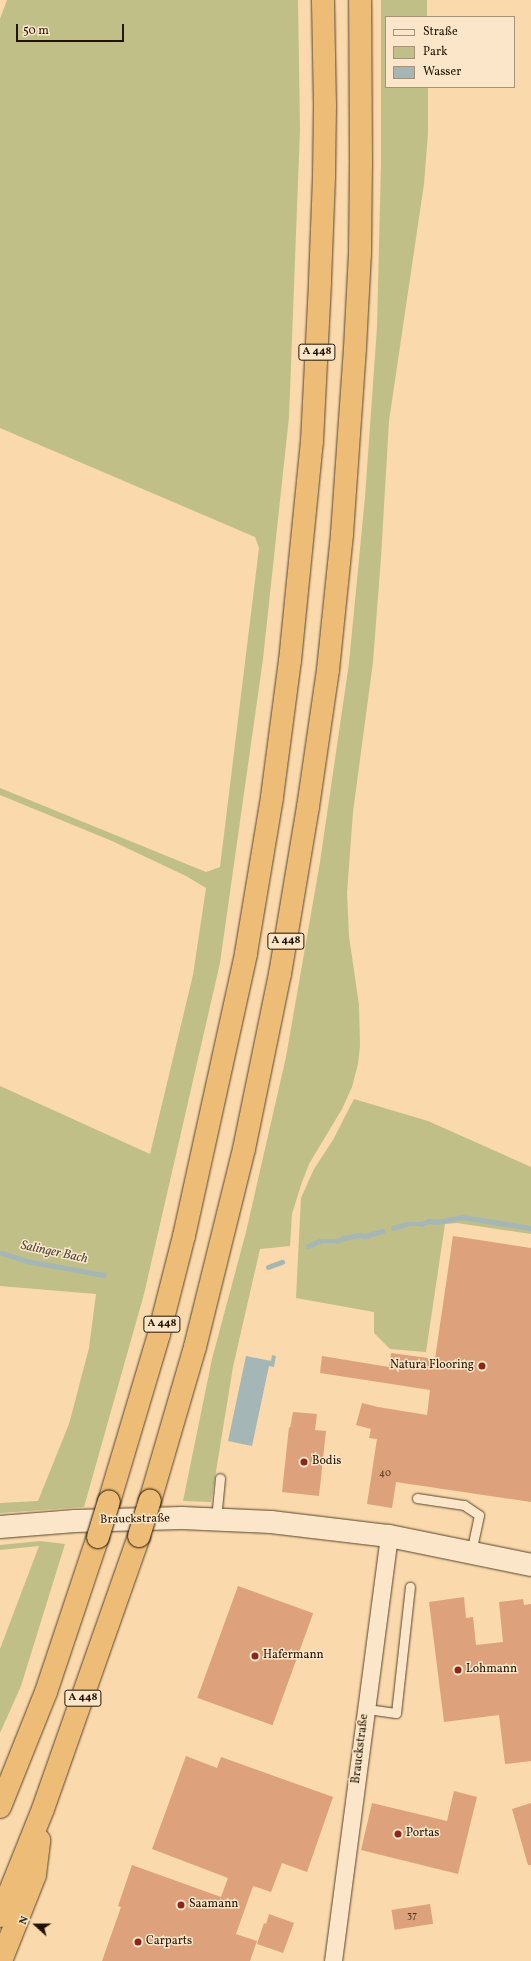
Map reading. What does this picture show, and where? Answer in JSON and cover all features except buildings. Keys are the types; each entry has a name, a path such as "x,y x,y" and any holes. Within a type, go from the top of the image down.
{"highway":[{"name":"A 448","path":"0,1807 46,1692 98,1537 159,1334 186,1229 246,953 272,797 290,661 312,441 324,169 325,99 323,0"},
{"name":"A 448","path":"0,1916 43,1809 140,1536 197,1340 244,1149 280,974 312,784 328,670 342,534 355,348 361,180 360,0"},
{"path":"2,1961 35,1875 43,1809"}],"street":[{"name":"Brauckstraße","path":"0,1527 75,1521 216,1519 271,1522 389,1536 531,1565"},
{"name":"Brauckstraße","path":"333,1961 389,1536"}],"lane":[{"path":"216,1519 220,1478"},
{"path":"417,1498 464,1505 479,1515 471,1553"},
{"path":"367,1709 396,1713 410,1587"}],"green space":[{"path":"7,0 298,0 300,130 289,417 263,659 220,963 144,1294 84,1507 0,1513 0,1503 38,1501 69,1424 89,1348 96,1294 0,1286 0,1086 150,1154 193,975 206,888 186,876 112,841 0,795 0,788 206,872 220,867 259,548 255,537 0,428 0,19"},
{"path":"381,0 427,0 427,16 385,16 385,88 428,88 428,133 424,184 389,421 373,662 353,812 347,893 349,936 359,1005 360,1046 358,1064 352,1087 342,1109 309,1164 301,1185 292,1214 290,1246 260,1249 233,1367 211,1502 183,1501 212,1359 246,1232 286,1057 320,862 349,663 365,497 377,327 381,163"},
{"path":"354,1099 428,1121 531,1167 531,1234 457,1223 445,1224 426,1352 390,1349 374,1333 374,1312 296,1298 301,1198 314,1169 333,1140"},
{"path":"40,1541 65,1544 21,1686 0,1733 0,1649 39,1546 0,1550 0,1545"}],"water":[{"path":"272,1355 276,1356 274,1367 269,1366 252,1446 228,1441 246,1356 271,1361"}],"waterway":[{"name":"Salinger Bach","path":"393,1228 407,1224 421,1224 429,1221 437,1222 462,1217 531,1228"},
{"name":"Salinger Bach","path":"308,1246 320,1241 337,1241 344,1238 359,1235 365,1236 382,1231"},
{"name":"Salinger Bach","path":"0,1253 27,1261 104,1275"},
{"name":"Salinger Bach","path":"268,1267 282,1262"}],"place":[{"name":"Natura Flooring","path":"482,1366"},
{"name":"Bodis","path":"304,1462"},
{"name":"Hafermann","path":"255,1656"},
{"name":"Lohmann","path":"458,1670"},
{"name":"Portas","path":"398,1834"},
{"name":"Saamann","path":"181,1905"},
{"name":"Carparts","path":"138,1942"}]}
